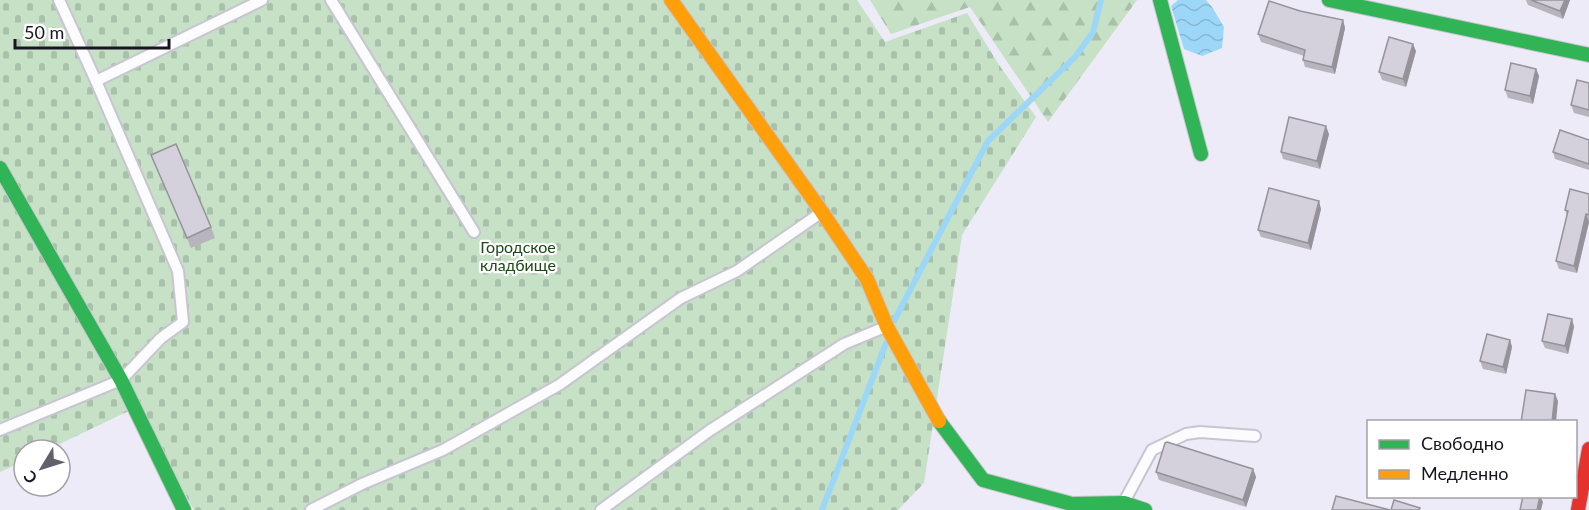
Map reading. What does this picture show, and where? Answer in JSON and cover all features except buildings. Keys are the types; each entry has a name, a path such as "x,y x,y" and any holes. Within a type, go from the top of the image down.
{"street":[{"path":"671,0 867,279 887,327 937,418 983,480 1072,504 1124,503 1145,510"},
{"path":"1160,0 1201,153"},
{"path":"1329,0 1589,55"},
{"path":"0,168 121,380 184,510"},
{"path":"1578,510 1589,449"}],"lane":[{"path":"0,430 121,380 162,338 183,322 178,271 59,0"},
{"path":"96,81 262,0"},
{"path":"331,0 474,232"},
{"path":"311,510 362,484 443,450 559,385 681,298 737,271 822,212"},
{"path":"601,510 709,431 844,344 887,327"},
{"path":"1124,503 1152,450 1186,434 1200,432 1255,436"}],"green space":[{"name":"Городское кладбище","path":"0,0 857,0 885,42 967,13 999,65 1036,117 962,235 924,483 898,510 194,510 137,407 72,438 12,438 12,466 0,472"},
{"path":"870,0 1137,0 1048,122 970,7 891,34"}],"water":[{"path":"1178,0 1206,0 1224,27 1222,48 1202,56 1184,49 1171,6"}],"waterway":[{"path":"895,319 988,141 1075,57 1093,32 1101,0"},
{"path":"822,510 886,343"}],"traffic: fast":[{"path":"1160,0 1201,154"},
{"path":"1329,0 1589,55"},
{"path":"0,168 121,380 184,510"},
{"path":"939,421 983,480 1072,504 1124,503 1145,510"}],"traffic: slow":[{"path":"671,0 867,279 887,327 939,421"}],"traffic: jam":[{"path":"1578,510 1589,449"}]}
